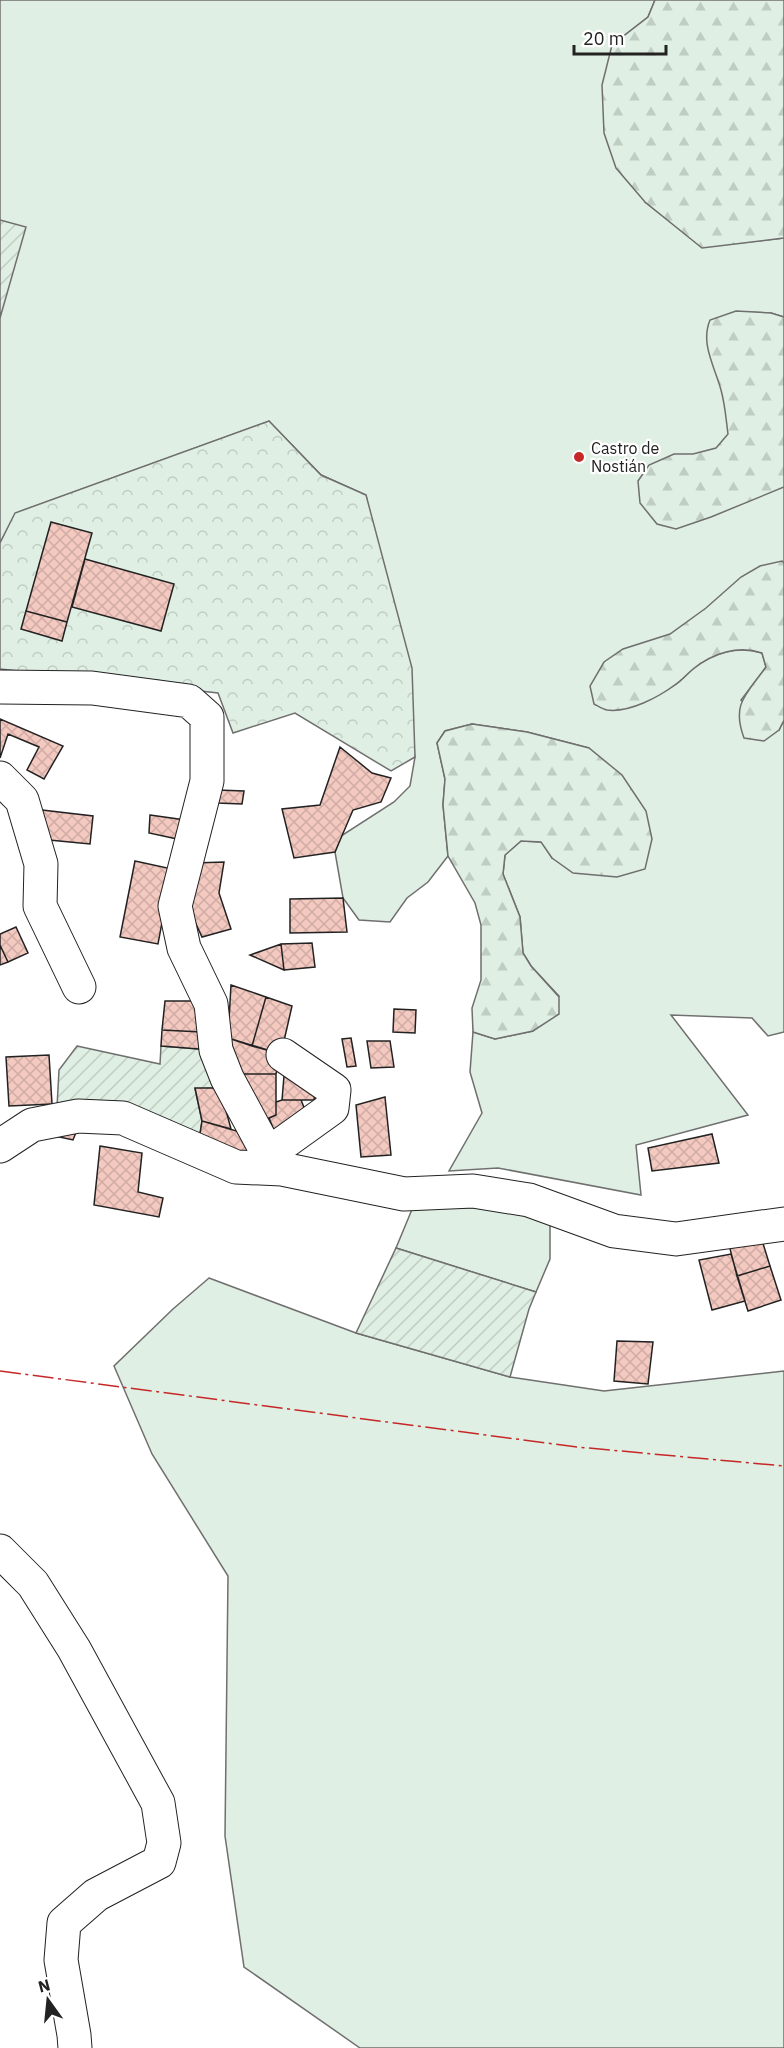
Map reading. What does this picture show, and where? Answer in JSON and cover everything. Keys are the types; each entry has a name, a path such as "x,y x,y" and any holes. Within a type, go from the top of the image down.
{"street":[{"path":"0,687 92,688 189,701 207,717 207,781 175,906 184,948 211,1004 216,1050 226,1078 275,1162"},
{"path":"0,778 22,800 41,864 40,906 79,987"},
{"path":"275,1162 332,1108 334,1090 283,1055"},
{"path":"0,1146 32,1125 78,1116 123,1119 236,1167 275,1162 404,1194 474,1191 529,1200 614,1231 676,1239 784,1224"},
{"path":"0,1551 33,1584 74,1649 158,1803 163,1833 164,1843 159,1862 96,1895 64,1923 61,1960 75,2048"}],"green space":[{"path":"0,0 655,0 648,17 612,45 645,202 702,247 784,238 784,317 771,313 745,312 784,420 784,563 629,707 664,692 709,658 726,652 744,650 762,653 766,667 741,700 779,730 784,720 784,1032 768,1036 752,1018 671,1015 748,1115 636,1145 641,1195 498,1168 449,1171 482,1113 470,1072 473,1032 495,1039 533,1031 559,996 531,966 523,953 520,917 503,874 505,855 521,841 542,842 552,858 589,748 527,732 472,724 445,731 437,743 445,779 443,805 448,856 428,882 407,898 390,922 359,920 343,898 335,852 341,836 394,802 410,786 415,757 366,495 321,475 269,421 16,513 0,543"},
{"path":"655,0 784,0 784,238 702,248 645,202 616,168 604,133 602,85 612,45 648,17"},
{"path":"0,220 26,227 0,318"},
{"path":"736,311 771,313 784,317 784,487 676,529 657,524 640,503 638,481 649,465 674,454 693,454 716,448 728,434 722,395 708,347 707,329 710,320"},
{"path":"269,421 321,475 366,495 412,668 415,757 391,771 295,713 233,733 218,693 0,669 0,543 15,513"},
{"path":"782,561 784,563 784,720 779,730 764,741 744,738 740,726 740,707 743,700 766,667 762,653 753,651 735,650 717,655 701,663 669,689 634,707 607,710 594,704 590,686 604,662 623,649 670,634 706,608 741,577 760,566"},
{"path":"472,724 527,732 589,748 622,775 646,811 652,839 645,869 617,877 573,873 552,858 541,842 521,841 505,855 503,874 520,917 523,953 531,966 559,997 559,1014 533,1031 495,1039 473,1032 472,1008 481,980 481,925 475,903 448,856 443,805 445,779 437,743 445,731"},
{"path":"77,1046 160,1064 161,1046 210,1050 220,1088 195,1089 202,1121 199,1140 57,1107 59,1070"},
{"path":"413,1207 500,1208 550,1220 550,1259 536,1292 396,1248"},
{"path":"396,1248 536,1292 510,1377 356,1333"},
{"path":"209,1278 356,1333 510,1377 604,1391 784,1371 784,2048 360,2048 244,1967 225,1836 228,1576 152,1454 114,1366"}],"building":[{"path":"51,522 92,533 67,622 26,611"},
{"path":"85,559 174,584 161,631 72,607"},
{"path":"26,611 67,622 62,641 21,629"},
{"path":"0,719 63,746 44,779 27,770 39,747 8,734 0,758"},
{"path":"340,747 372,773 391,778 381,802 353,810 335,852 294,858 282,809 320,805"},
{"path":"217,790 244,791 242,804 217,803"},
{"path":"42,810 93,816 90,844 39,839"},
{"path":"150,815 185,820 182,840 149,833"},
{"path":"135,861 172,869 158,944 120,937"},
{"path":"224,862 219,893 231,929 202,937 186,902 194,863"},
{"path":"343,898 347,932 290,933 290,899"},
{"path":"16,927 28,953 8,962 0,945 0,934"},
{"path":"312,943 315,967 284,970 281,944"},
{"path":"281,944 284,970 250,955"},
{"path":"0,945 8,962 0,965"},
{"path":"231,985 266,997 252,1046 228,1038"},
{"path":"266,997 292,1006 281,1054 252,1046"},
{"path":"165,1001 201,1001 201,1032 162,1030"},
{"path":"394,1009 416,1010 415,1033 393,1032"},
{"path":"162,1030 201,1032 199,1049 161,1046"},
{"path":"228,1038 281,1054 276,1074 238,1074"},
{"path":"351,1038 356,1066 347,1067 342,1039"},
{"path":"367,1041 390,1041 394,1067 371,1068"},
{"path":"49,1055 52,1104 9,1106 6,1057"},
{"path":"238,1074 276,1074 276,1115 261,1122"},
{"path":"284,1076 316,1085 314,1100 282,1100"},
{"path":"195,1088 220,1088 231,1129 202,1121"},
{"path":"385,1097 391,1155 361,1157 356,1105"},
{"path":"301,1100 308,1117 275,1133 269,1118 276,1115 276,1102"},
{"path":"202,1121 247,1134 257,1158 199,1140"},
{"path":"77,1130 73,1140 55,1136"},
{"path":"712,1134 719,1163 652,1171 648,1148"},
{"path":"100,1146 142,1153 138,1192 163,1198 159,1217 94,1205"},
{"path":"761,1237 770,1266 737,1276 728,1241"},
{"path":"731,1254 745,1301 712,1310 699,1260"},
{"path":"770,1266 781,1300 748,1311 737,1276"},
{"path":"617,1341 653,1342 648,1384 614,1381"}],"power":[{"path":"0,1371 577,1447 784,1466"}],"place":[{"name":"Castro de Nostián","path":"579,457"}]}
